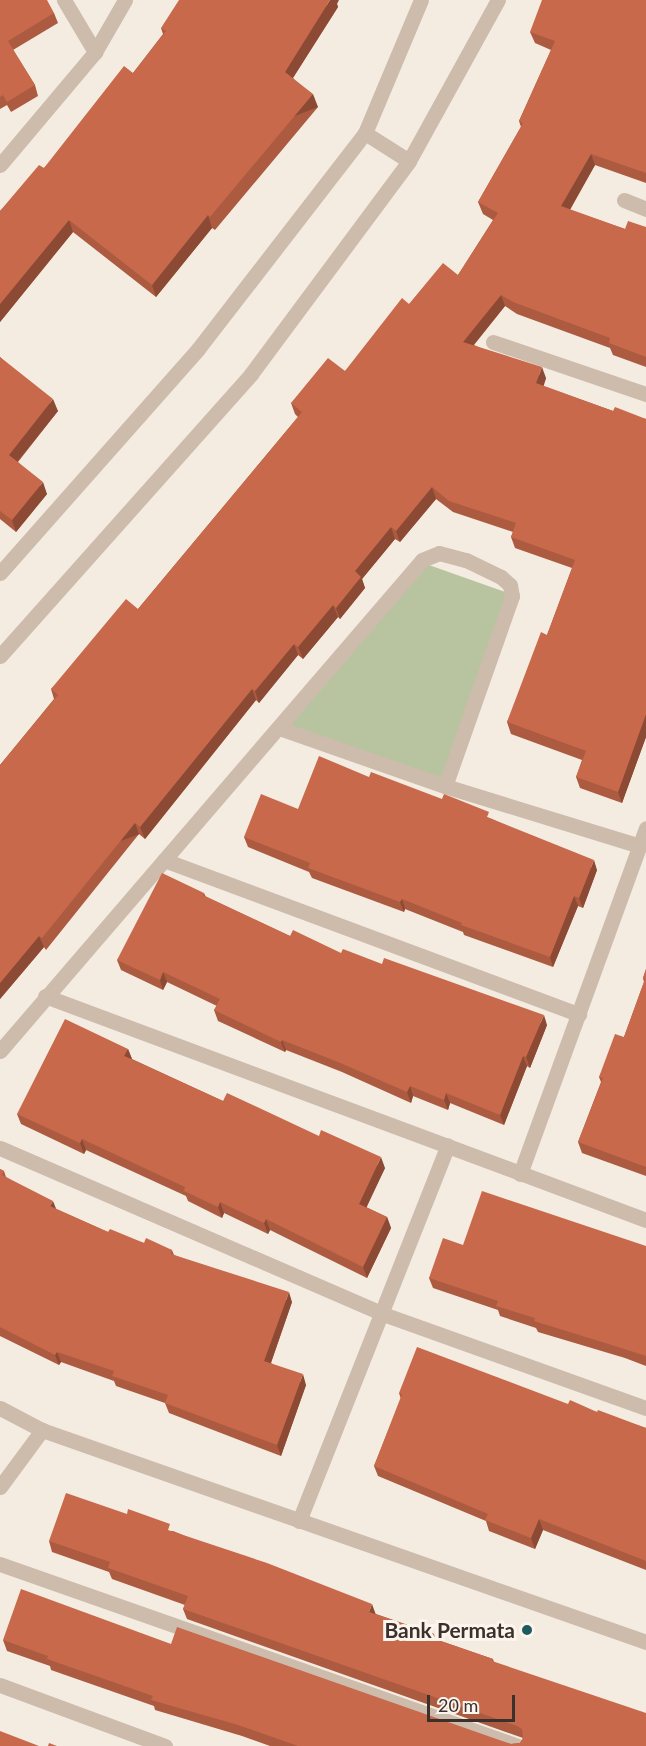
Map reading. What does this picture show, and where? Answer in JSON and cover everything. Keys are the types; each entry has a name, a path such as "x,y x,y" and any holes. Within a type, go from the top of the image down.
{"street":[{"path":"64,0 95,52"},
{"path":"0,165 95,52 125,0"},
{"path":"0,573 198,349 365,133 421,0"},
{"path":"0,656 251,374 409,161 498,0"},
{"path":"365,133 409,161"},
{"path":"624,200 646,209"},
{"path":"493,342 646,394"},
{"path":"0,1051 422,560 439,553 466,560 501,577 510,585 512,596 445,786"},
{"path":"279,728 445,786 640,846"},
{"path":"520,1174 646,828"},
{"path":"164,860 579,1014"},
{"path":"45,996 448,1144 520,1174 646,1220"},
{"path":"300,1521 448,1144"},
{"path":"0,1148 383,1314 646,1408"},
{"path":"0,1408 42,1430 646,1642"},
{"path":"0,1487 42,1430"},
{"path":"0,1564 518,1746"},
{"path":"0,1685 165,1746"}],"green space":[{"path":"426,564 508,593 445,780 281,727"}],"building":[{"path":"0,0 47,0 54,13 8,41 35,85 7,102 3,95 0,97"},
{"path":"179,0 330,0 285,72 313,94 210,217 208,215 152,285 69,220 0,304 0,211 39,165 44,168 124,66 133,73 166,31 161,28"},
{"path":"542,0 646,0 646,173 591,154 561,206 625,229 628,221 646,227 646,357 609,343 610,338 513,302 501,295 463,342 542,367 536,383 613,411 615,407 646,419 646,714 618,792 576,777 586,751 507,722 541,632 547,635 575,560 511,537 516,523 449,501 432,487 396,531 391,527 355,571 361,577 336,608 333,605 298,647 294,644 255,691 252,689 140,827 135,823 42,938 39,936 0,983 0,765 58,695 51,689 126,599 138,609 302,412 291,403 328,358 345,371 402,298 409,304 443,263 458,275 498,213 478,202 523,123 519,121 555,41 530,32"},
{"path":"0,357 53,399 9,455 43,482 12,520 0,511"},
{"path":"319,756 369,777 371,772 442,799 444,794 489,812 487,817 594,860 579,898 574,896 550,957 461,925 462,923 402,899 400,902 308,868 310,863 244,837 261,794 298,809"},
{"path":"162,873 290,936 293,930 341,953 343,949 382,964 384,958 544,1015 526,1057 523,1056 500,1115 446,1093 444,1100 410,1086 407,1092 338,1062 282,1040 281,1042 214,1010 220,999 163,972 160,980 117,960"},
{"path":"646,969 646,1167 578,1142 603,1078 599,1077 615,1034 624,1037 645,979 643,978"},
{"path":"65,1019 128,1049 124,1056 223,1101 227,1093 319,1136 321,1130 381,1157 359,1204 387,1217 363,1267 266,1219 264,1223 220,1202 218,1207 184,1191 185,1187 82,1139 80,1143 17,1114"},
{"path":"0,1169 4,1171 2,1175 53,1201 50,1206 108,1232 110,1229 144,1243 146,1238 172,1250 171,1254 289,1292 264,1361 303,1374 277,1445 165,1403 168,1395 112,1376 114,1371 57,1352 55,1355 0,1327"},
{"path":"482,1191 646,1246 646,1356 534,1321 535,1318 496,1306 498,1301 429,1278 443,1238 463,1245"},
{"path":"417,1347 568,1404 570,1400 597,1412 598,1410 646,1428 646,1561 539,1519 531,1538 485,1520 488,1514 374,1466 402,1394 399,1393"},
{"path":"66,1493 127,1514 128,1509 170,1524 168,1530 267,1563 372,1604 369,1612 434,1634 432,1638 493,1659 492,1661 646,1713 646,1746 298,1746 238,1725 151,1700 153,1696 47,1659 48,1656 3,1640 21,1589 171,1644 177,1627 511,1744 520,1743 523,1738 522,1729 517,1726 183,1609 188,1596 108,1568 110,1562 49,1541"},
{"path":"0,1731 39,1746 0,1746"}],"place":[{"name":"Bank Permata","path":"527,1630"}]}
